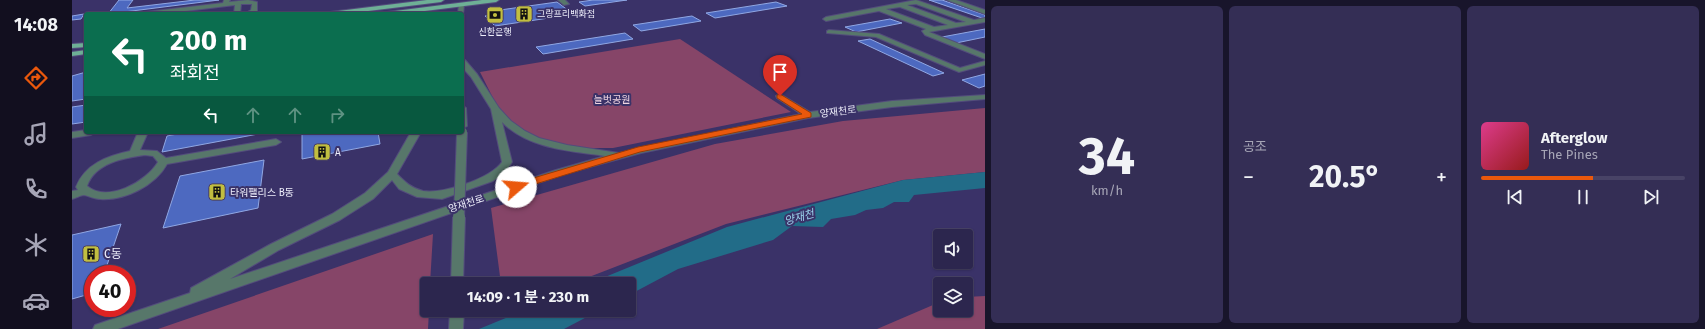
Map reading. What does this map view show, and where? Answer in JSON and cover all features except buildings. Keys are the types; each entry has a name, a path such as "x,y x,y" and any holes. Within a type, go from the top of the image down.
{"main road":[{"path":"346,12 440,0"},
{"path":"400,12 462,2 496,0"},
{"path":"72,46 84,45"},
{"path":"72,54 84,52"}],"street":[{"path":"950,0 985,12"},
{"path":"964,0 985,7"},
{"path":"159,12 226,2 255,4 254,11 252,12"},
{"path":"461,12 462,2"},
{"path":"826,19 916,2 973,22"},
{"path":"237,12 238,3"},
{"path":"901,5 955,25"},
{"path":"880,9 932,29"},
{"path":"985,20 924,31 927,34 985,58"},
{"path":"830,32 877,35 959,70 985,63"},
{"path":"464,64 474,76 495,109 512,128 529,138 549,145 621,155"},
{"path":"780,96 808,115"},
{"name":"양재천로","path":"100,329 174,305 458,206 560,172 621,155 691,138 808,115 892,104 985,97"},
{"path":"392,174 403,187 421,194 442,195 489,179 501,171 506,162 495,109"},
{"path":"72,135 84,133"},
{"path":"134,153 142,134"},
{"path":"174,305 275,248 336,217 369,196 392,174 415,134"},
{"path":"457,277 462,134"},
{"path":"163,162 276,142"},
{"path":"72,195 84,192 92,195 104,196 131,189 154,176 161,169 163,162 161,157 155,154 134,153 108,160 88,173 82,180 81,187 84,192"},
{"path":"456,329 457,317"}],"green space":[{"name":"늘벗공원","path":"680,39 791,112 613,148 579,148 540,142 505,122 480,72"},
{"path":"985,108 985,172 903,180 726,224 589,277 500,277 491,208 715,144 843,121"},
{"path":"433,234 430,277 420,277 420,317 429,317 428,329 158,329"},
{"path":"985,296 985,329 877,329 933,305 933,317 973,317 973,297"}],"water":[{"name":"양재천","path":"985,172 985,188 914,195 909,202 894,202 883,208 866,210 855,215 831,219 823,227 792,226 773,240 678,269 636,291 636,277 605,277 727,227 903,180"},
{"path":"508,317 587,317 564,329 479,329"}],"place":[{"name":"그랑프리백화점","path":"524,14"},
{"name":"신한은행","path":"495,15"},
{"name":"A","path":"322,152"},
{"name":"타워팰리스 B동","path":"217,192"},
{"name":"C동","path":"91,254"}],"route":[{"path":"516,187 560,172 638,150 808,115 780,96"}]}
